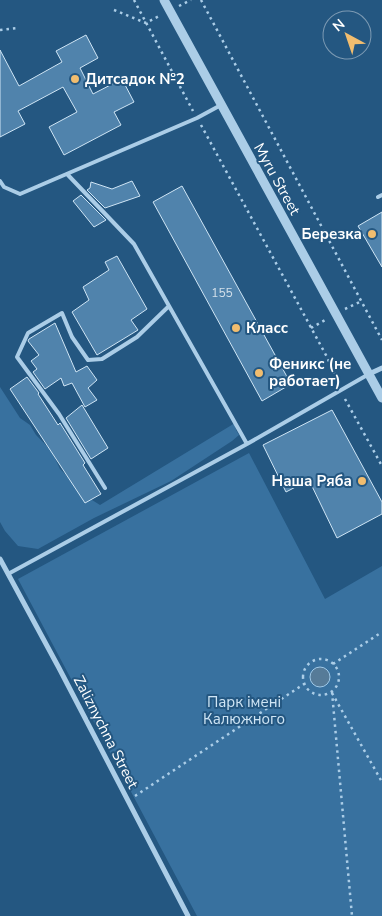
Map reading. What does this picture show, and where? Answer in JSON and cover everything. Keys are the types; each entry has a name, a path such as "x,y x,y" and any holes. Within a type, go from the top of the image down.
{"street":[{"name":"Myru Street","path":"164,0 382,398"},
{"path":"369,374 382,368"},
{"name":"Zaliznychna Street","path":"0,559 188,916"}],"lane":[{"path":"0,182 4,188 20,194 197,118 221,105"},
{"path":"67,174 134,244 247,444"},
{"path":"105,488 60,414 16,357 28,333 62,313 72,337 88,360 102,359 137,337 169,306"},
{"path":"8,574 247,444 369,374"}],"path":[{"path":"134,0 327,357 341,390 382,466"},
{"path":"201,0 382,340"},
{"path":"114,10 146,23"},
{"path":"0,30 18,28"},
{"path":"333,664 382,632"},
{"path":"323,659 333,664 337,669 339,678 336,687 327,695 317,695 308,690 304,684 303,675 312,662 323,659"},
{"path":"128,801 304,684"},
{"path":"332,692 382,782"},
{"path":"332,692 352,916"}],"green space":[{"path":"0,387 20,418 30,425 36,435 51,450 60,469 92,500 100,505 235,423 239,435 171,481 94,518 38,549 18,546 0,522"},
{"name":"Парк імені Калюжного","path":"249,453 325,599 382,566 382,916 197,916 18,579"}],"shaded area":[{"path":"320,667 327,670 330,677 327,684 320,687 313,684 310,677 313,670"}],"building":[{"path":"86,35 98,58 80,68 93,94 122,79 134,102 114,112 121,125 64,155 49,127 77,112 63,87 18,111 25,124 0,137 0,50 19,86 62,62 56,51"},
{"path":"132,181 140,196 105,208 87,190 90,188 91,182 112,189"},
{"path":"182,186 291,384 262,401 153,202"},
{"path":"81,195 106,220 94,227 73,201"},
{"path":"382,212 382,267 358,226"},
{"path":"117,256 147,309 131,320 138,330 97,355 72,312 89,300 83,287 109,270 105,262"},
{"path":"55,323 76,372 87,366 97,380 88,388 97,400 85,407 72,383 64,386 61,378 45,389 33,372 37,369 31,361 39,355 28,341"},
{"path":"27,377 58,425 60,423 85,463 83,465 101,494 85,503 10,389"},
{"path":"82,405 108,448 91,459 66,418"},
{"path":"332,410 382,502 382,514 337,538 309,480 286,492 263,445"}],"place":[{"name":"Дитсадок №2","path":"75,79"},
{"name":"Березка","path":"372,234"},
{"name":"Класс","path":"236,328"},
{"name":"Феникс (не работает)","path":"259,373"},
{"name":"Наша Ряба","path":"362,481"}]}
